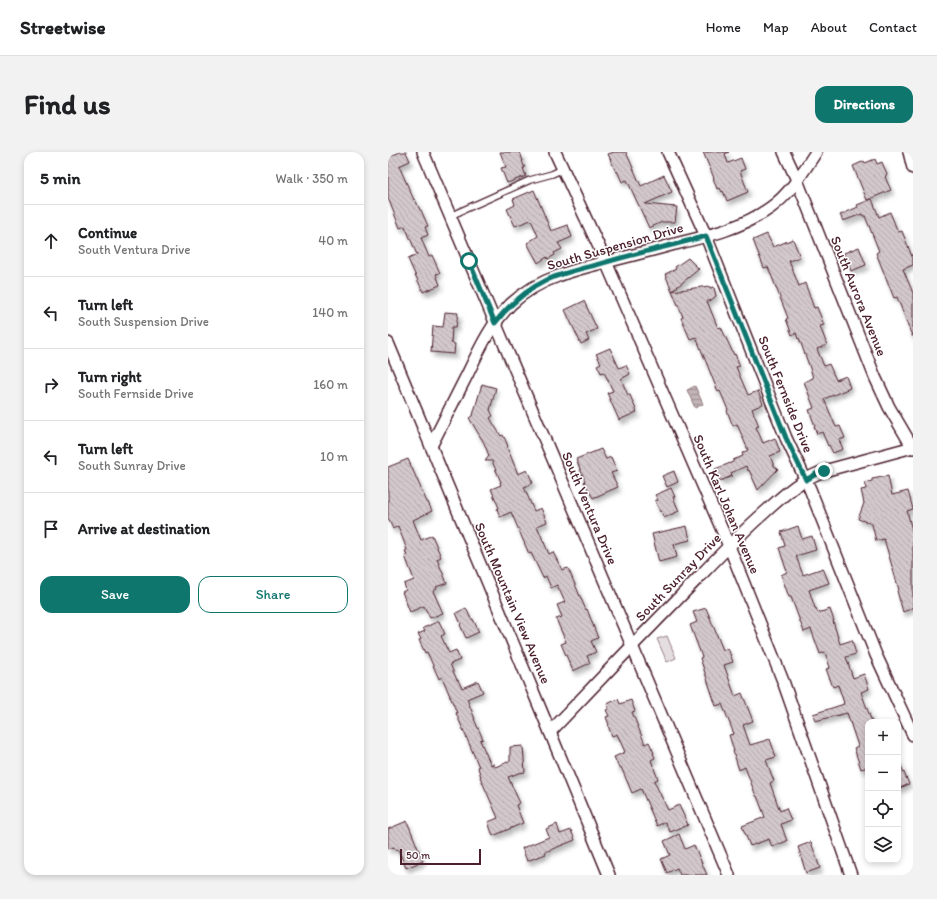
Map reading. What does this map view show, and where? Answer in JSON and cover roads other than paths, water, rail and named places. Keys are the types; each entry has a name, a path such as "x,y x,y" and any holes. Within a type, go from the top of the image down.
{"street":[{"name":"South Ventura Drive","path":"423,152 729,875"},
{"name":"South Karl Johan Avenue","path":"556,152 606,262 729,546 783,681 851,875"},
{"name":"South Fernside Drive","path":"668,152 706,236 786,438 806,480 876,656 913,735"},
{"name":"South Aurora Avenue","path":"784,152 797,180 875,377 889,408 913,448"},
{"name":"South Suspension Drive","path":"431,446 488,334 495,323 512,304 527,292 545,281 559,275 706,236 738,226 756,218 772,207 786,194 816,152"},
{"path":"909,152 913,168"},
{"name":"South Mountain View Avenue","path":"388,343 609,875"},
{"name":"South Sunray Drive","path":"550,732 729,546 790,490 803,480 830,469 913,448"}],"lane":[{"path":"450,216 530,180 552,174 563,169"}]}
